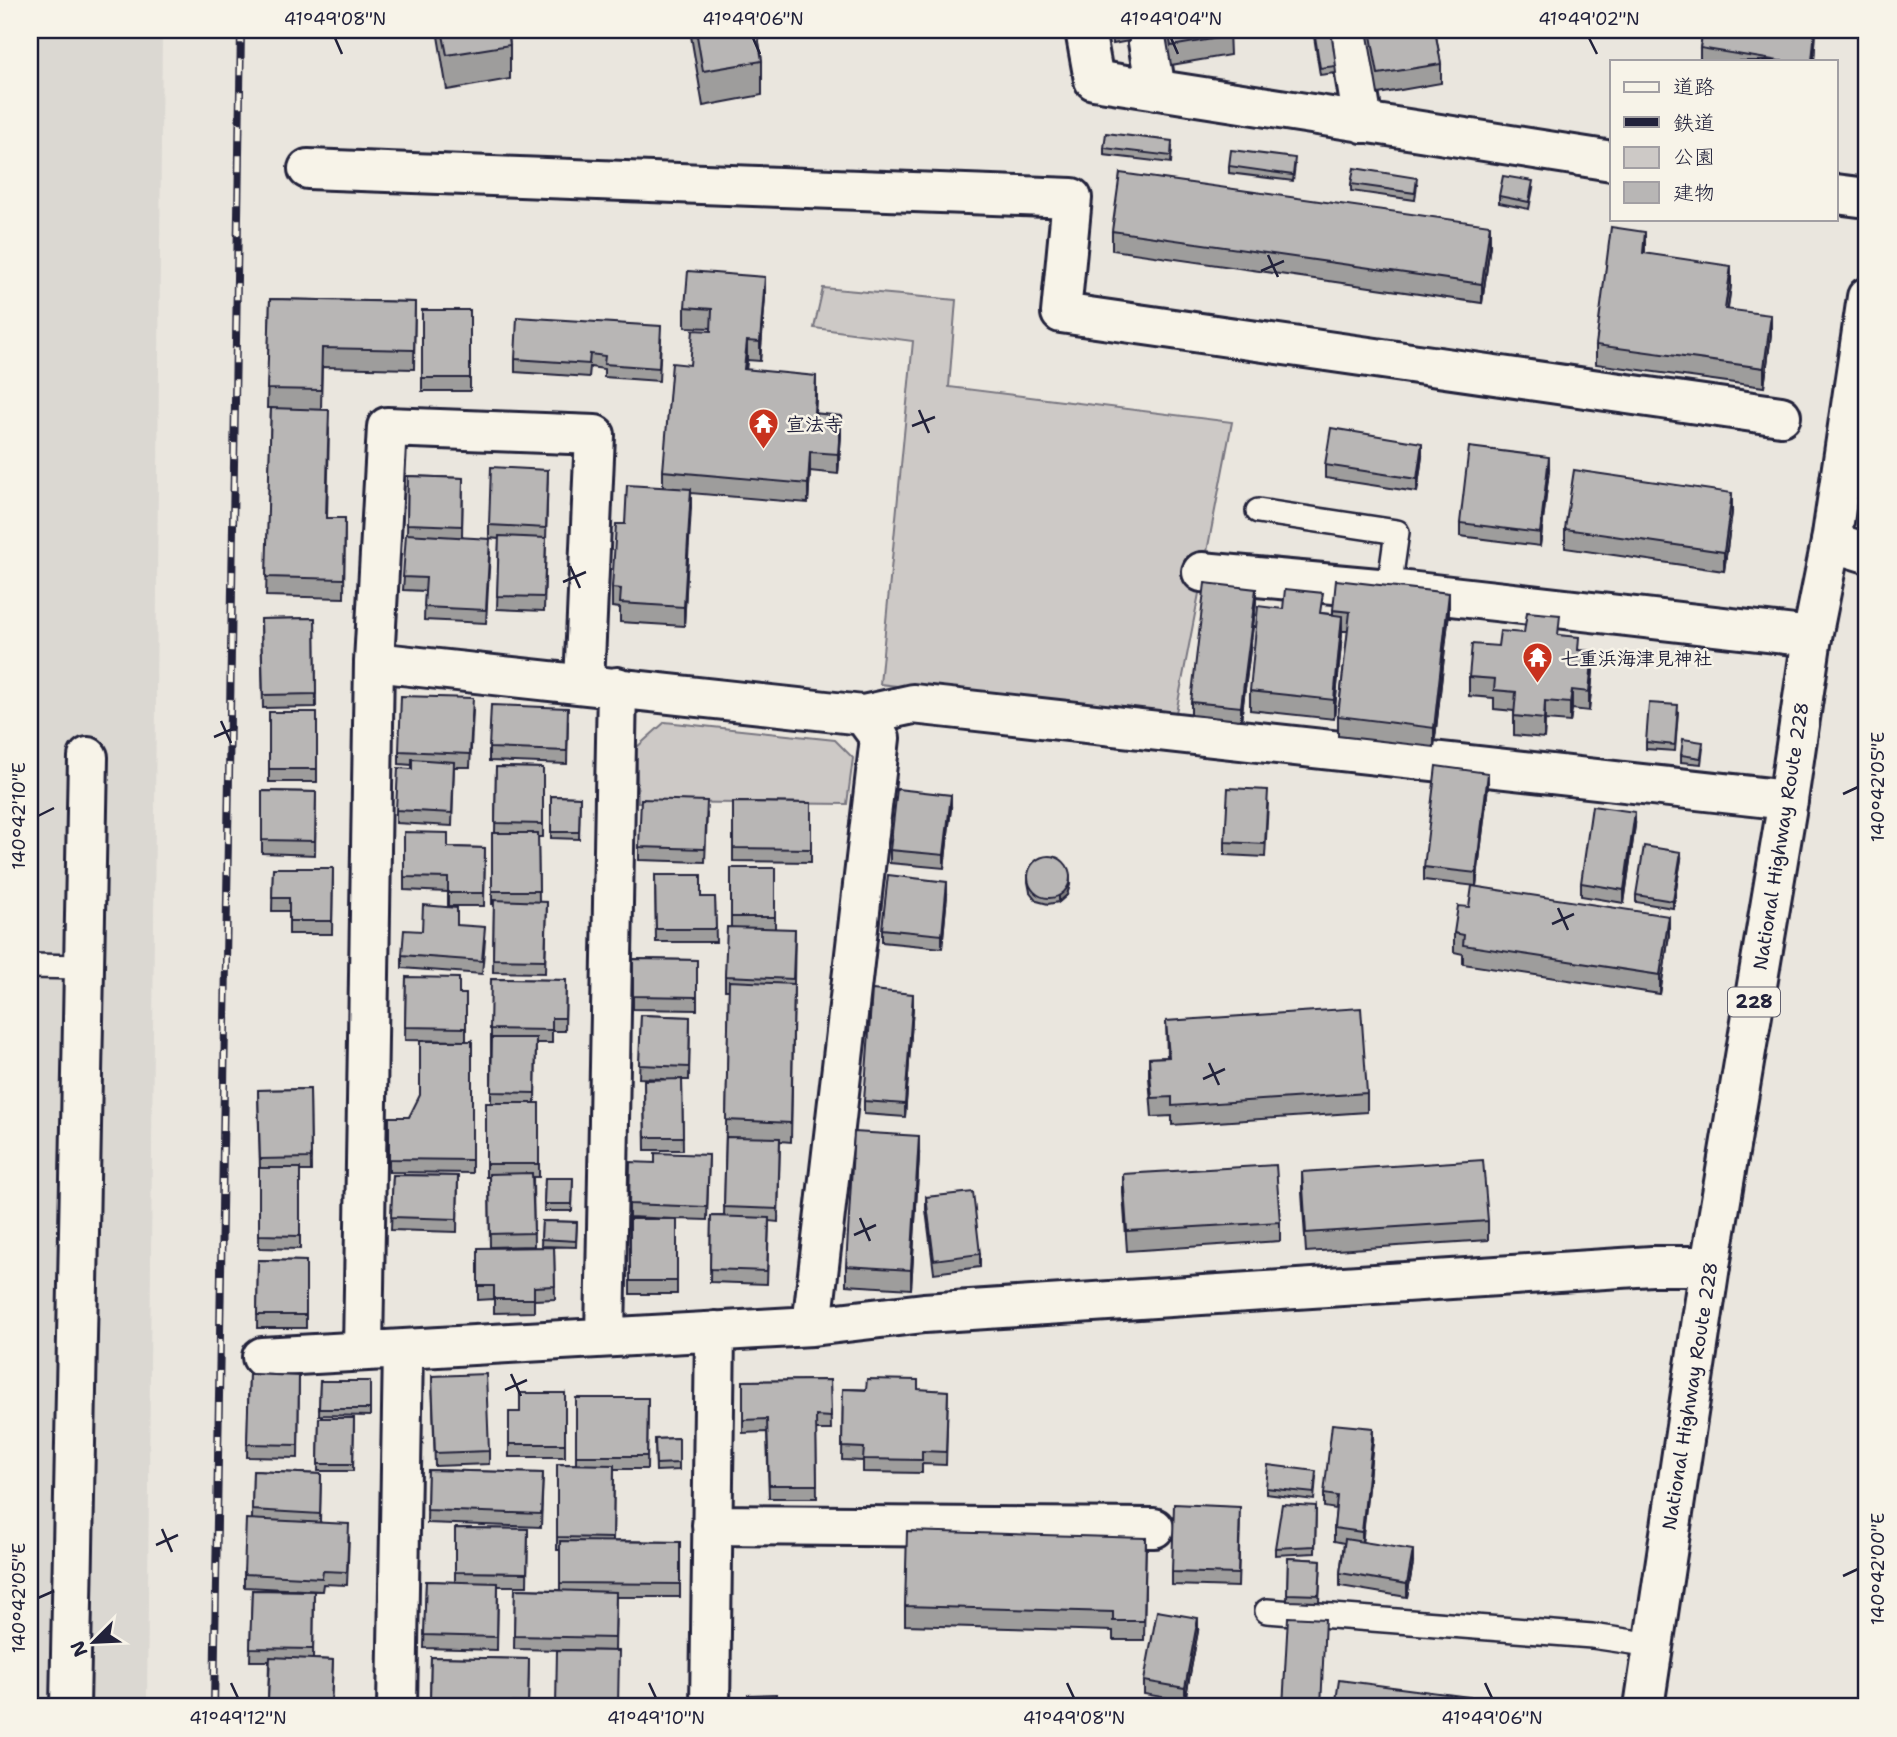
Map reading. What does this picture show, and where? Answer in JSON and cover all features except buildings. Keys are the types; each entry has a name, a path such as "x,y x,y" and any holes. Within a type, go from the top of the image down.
{"main road":[{"path":"1085,30 1094,80 1610,161"},
{"path":"1146,30 1156,90"},
{"path":"1348,30 1363,123"},
{"path":"308,169 1072,198 1061,313 1781,416"},
{"path":"1838,194 1867,198"},
{"name":"National Highway Route 228","path":"1644,1707 1710,1266 1788,800 1812,637 1831,542 1867,297"},
{"path":"363,1351 374,662 387,427 595,435 601,685 605,1337"},
{"path":"1831,542 1867,553"},
{"path":"1202,572 1389,589 1812,637"},
{"path":"374,662 863,715 914,704 1788,800"},
{"path":"812,1326 880,738 863,715"},
{"path":"70,1707 88,757"},
{"path":"262,1357 812,1326 923,1313 1652,1266 1710,1266"},
{"path":"710,1707 715,1331"},
{"path":"397,1707 403,1349"},
{"path":"712,1525 1154,1528"}],"lane":[{"path":"1258,511 1397,532 1389,589"},
{"path":"30,966 84,967"},
{"path":"1267,1611 1592,1636 1653,1645"}],"shaded area":[{"path":"30,30 162,30 147,1707 30,1707"}],"green space":[{"path":"823,288 956,300 949,387 1232,422 1175,718 880,684 913,341 814,328"},
{"path":"665,722 835,740 853,758 847,804 638,802 636,748"}],"railway":[{"path":"214,1707 241,30"}],"place":[{"name":"宣法寺","path":"763,451"},
{"name":"七重浜海津見神社","path":"1537,685"}]}
